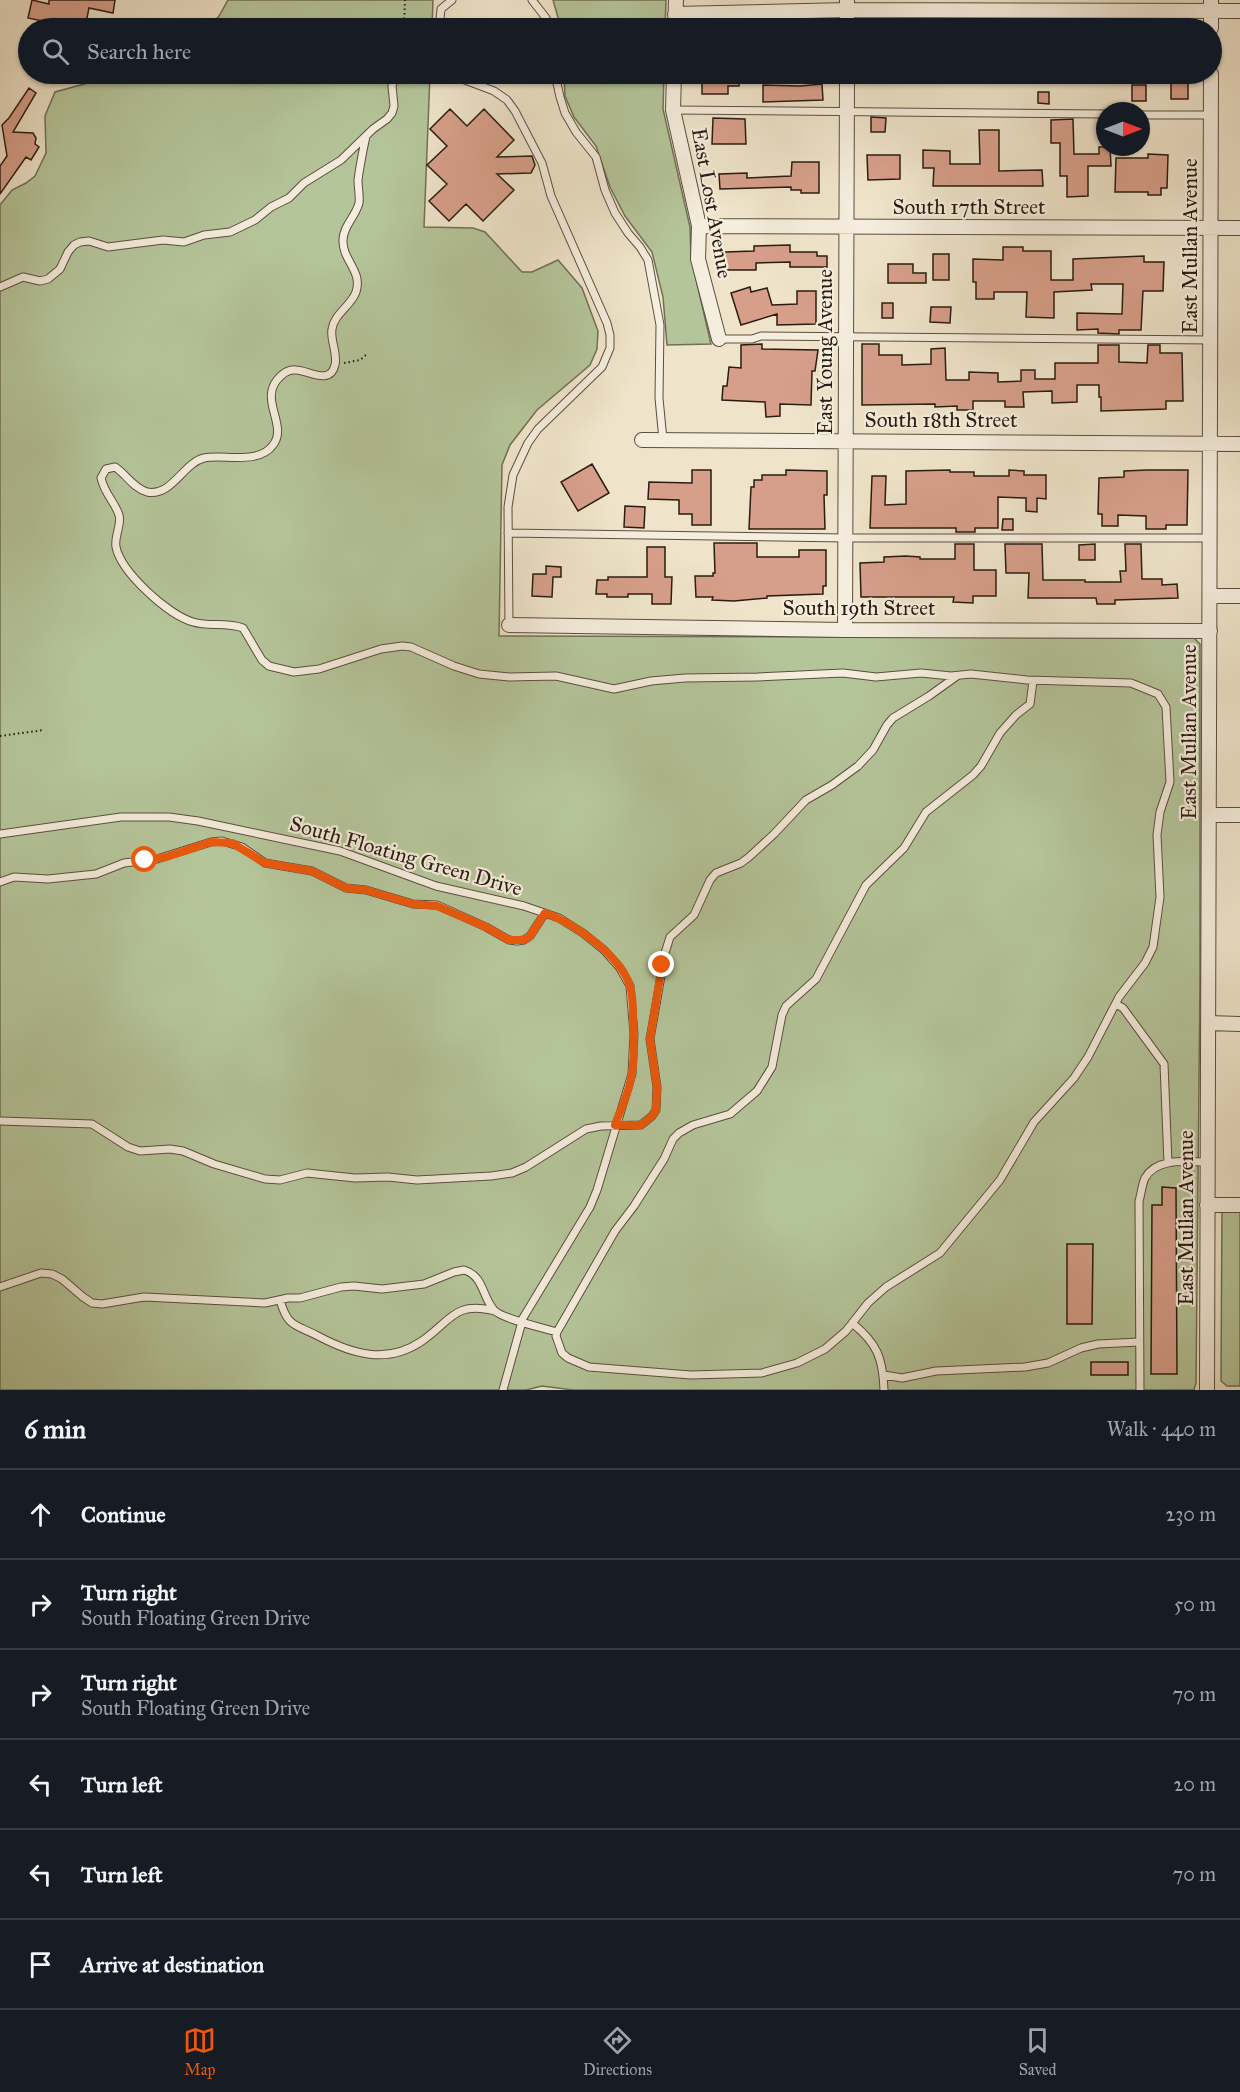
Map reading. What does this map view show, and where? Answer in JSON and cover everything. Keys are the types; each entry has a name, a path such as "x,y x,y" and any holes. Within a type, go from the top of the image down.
{"street":[{"path":"676,7 1211,6 1240,11"},
{"name":"East Lost Avenue","path":"674,84 674,110 699,226 698,259 719,339"},
{"name":"East Young Avenue","path":"845,630 847,84"},
{"name":"East Mullan Avenue","path":"1207,1390 1211,84"},
{"name":"South 17th Street","path":"699,226 1240,228"},
{"name":"South 18th Street","path":"642,440 1240,444"},
{"path":"1210,596 1240,596"},
{"name":"South 19th Street","path":"508,625 845,630 1210,631"},
{"path":"1209,815 1240,815"},
{"path":"1209,1023 1240,1024"},
{"path":"1207,1205 1240,1205"}],"lane":[{"path":"440,18 441,9 452,0"},
{"path":"532,0 546,18"},
{"path":"0,287 23,277 40,281 48,279 60,269 74,245 80,242 108,247 155,241 184,242 204,235 230,232 255,220 271,207 289,198 304,183 341,160 392,113 394,106 393,84"},
{"path":"476,84 494,91 507,100 515,111 542,163 551,196 610,334 610,348 602,367 538,429 519,460 509,492 508,625"},
{"path":"557,84 560,98 576,132 596,157 605,190 615,213 648,260 660,325 659,398 663,440"},
{"path":"674,110 1096,114"},
{"path":"1150,115 1211,115"},
{"path":"366,136 358,180 359,204 344,230 342,243 358,278 356,293 343,312 335,319 332,327 331,341 335,365 332,372 324,376 296,369 287,372 274,383 270,402 277,431 273,446 266,452 254,456 222,456 195,461 165,488 158,491 148,492 139,488 115,467 106,469 101,478 105,492 119,515 117,550 127,569 165,607 181,618 195,623 233,625 243,628 262,660 282,671 307,671 336,665 381,649 402,646 411,647 478,674 508,677 556,676 614,689 651,681 685,678 843,673 876,676 921,673 957,676 983,675 1033,681 1131,683 1158,694 1166,707 1170,782 1160,812 1157,835 1160,897 1153,947 1145,963 1116,1004 1088,1058 1074,1078 1034,1122 1000,1180 946,1246 932,1260 886,1287 825,1348 797,1363 762,1373 692,1375 589,1367 568,1358 562,1353 556,1336 557,1332 615,1231 664,1159 673,1139 693,1125 730,1114 757,1091 772,1067 782,1015 786,1006 816,979 866,885 904,848 926,812 981,766 1000,733 1016,715 1030,704 1033,681"},
{"path":"719,339 752,339 761,336 1211,340"},
{"path":"508,533 845,538 1210,538"},
{"path":"0,1121 92,1124 128,1147 140,1151 170,1149 183,1151 214,1164 265,1179 280,1180 307,1173 355,1178 388,1177 417,1180 512,1173 526,1167 586,1129 615,1125 641,1125 656,1110 657,1087 650,1039 664,953 670,937 694,915 710,880 716,873 741,863 749,857 806,800 832,785 863,761 873,750 893,718 957,676"},
{"name":"South Floating Green Drive","path":"0,834 121,817 169,817 198,820 340,851 436,886 524,906 567,923 604,950 620,968 630,986 634,1034 632,1074 615,1125 601,1180 590,1206 521,1322 503,1390"},
{"path":"0,882 14,877 48,879 96,874 124,863 157,859 211,842 222,841 242,847 265,863 312,871 346,888 366,890 413,904 437,906 486,927 509,940 524,940 530,936 545,913"},
{"path":"1116,1004 1123,1008 1164,1064 1168,1163"},
{"path":"1140,1390 1140,1202 1145,1178 1157,1166 1168,1163 1207,1162"},
{"path":"0,1287 41,1273 52,1274 62,1279 92,1303 102,1304 144,1297 228,1300 247,1303 300,1298 341,1287 382,1289 424,1284 464,1270 473,1274 480,1283 495,1311"},
{"path":"280,1300 286,1317 296,1328 348,1351 370,1355 409,1348 458,1312 471,1307 495,1311 521,1322 557,1332"},
{"path":"852,1323 875,1345 884,1375 884,1390"},
{"path":"884,1375 902,1378 936,1371 1025,1367 1048,1363 1081,1348 1098,1344 1139,1342"}],"path":[{"path":"404,18 405,0"},
{"path":"335,365 355,362 366,355"},
{"path":"0,736 45,730"}],"green space":[{"path":"228,0 433,0 432,18 217,18"},
{"path":"553,0 666,0 665,18 558,18"},
{"path":"84,84 430,84 424,227 473,228 485,232 522,272 532,272 558,260 582,288 598,331 597,349 590,365 537,410 510,445 502,465 499,636 1194,638 1200,644 1200,979 1196,1383 1194,1390 573,1390 542,1386 526,1390 0,1390 0,205 12,190 35,176 46,153 45,116 55,92"},
{"path":"564,84 664,84 663,109 690,227 691,258 711,344 667,345 663,297 652,252 625,216 610,187 596,146 574,117 565,96"},
{"path":"1222,1210 1240,1210 1240,1386 1227,1386 1221,1381"}],"building":[{"path":"32,0 49,4 49,0 115,0 113,13 89,8 87,18 28,18"},
{"path":"702,84 739,84 739,86 728,86 728,94 702,94"},
{"path":"822,84 823,100 763,102 763,85"},
{"path":"1171,84 1188,84 1188,99 1171,99"},
{"path":"1132,85 1146,85 1146,101 1132,101"},
{"path":"29,88 36,93 13,132 33,133 36,138 35,144 39,147 31,160 26,157 0,194 0,166 7,156 2,125"},
{"path":"1038,92 1049,92 1049,104 1038,103"},
{"path":"450,109 467,126 484,109 514,140 497,157 532,156 535,165 531,173 497,174 514,190 483,221 466,204 449,221 429,201 447,184 427,165 447,146 430,129"},
{"path":"871,117 886,118 885,132 871,132"},
{"path":"713,118 745,119 746,144 712,144"},
{"path":"1073,119 1074,154 1110,156 1111,166 1088,166 1088,196 1067,197 1067,176 1060,176 1060,143 1051,143 1051,120"},
{"path":"979,130 999,130 999,171 1042,170 1043,186 933,186 934,168 923,168 923,150 950,151 950,164 980,164"},
{"path":"1150,154 1168,155 1167,188 1161,188 1161,195 1148,195 1148,192 1115,192 1116,158 1148,158"},
{"path":"867,155 900,155 900,179 868,180"},
{"path":"792,162 819,162 819,193 801,193 801,190 791,190 791,187 720,189 719,174 747,173 747,178 791,176"},
{"path":"790,245 790,252 817,252 817,256 827,256 827,267 790,267 790,262 756,263 756,270 725,270 725,252 754,251 754,246"},
{"path":"1003,247 1023,247 1023,251 1051,251 1051,280 1073,280 1073,259 1144,256 1144,262 1164,262 1163,291 1143,291 1141,330 1119,330 1119,334 1098,333 1098,329 1077,330 1077,313 1122,314 1123,284 1091,284 1092,290 1054,292 1054,318 1026,317 1027,292 994,292 994,299 976,299 973,259 1003,260"},
{"path":"933,254 949,254 949,280 933,280"},
{"path":"888,264 913,264 913,273 926,273 926,283 888,283"},
{"path":"750,287 751,292 767,288 772,305 797,304 797,291 816,291 816,324 777,325 777,314 741,325 731,293"},
{"path":"882,303 893,303 893,318 882,318"},
{"path":"931,307 951,307 950,323 930,322"},
{"path":"762,344 762,349 818,350 815,371 812,371 811,405 780,404 780,416 766,417 765,402 722,400 723,386 727,386 729,367 741,368 741,345"},
{"path":"862,344 879,344 879,355 902,355 902,365 931,364 931,349 945,348 946,380 969,380 969,372 998,373 998,382 1021,381 1021,370 1035,370 1035,379 1055,379 1055,363 1098,363 1098,345 1119,345 1119,362 1147,363 1148,345 1160,345 1160,353 1182,353 1183,401 1166,401 1166,409 1101,411 1099,385 1077,385 1077,402 1052,403 1052,391 1023,392 1024,407 1005,407 1005,401 973,401 973,410 957,410 957,406 935,407 935,404 862,405"},
{"path":"592,464 609,493 578,511 561,482"},
{"path":"692,470 711,470 711,525 692,525 692,514 679,514 679,500 648,499 649,482 692,483"},
{"path":"786,470 827,471 827,495 824,495 825,529 749,529 751,487 754,487 754,480 762,480 762,475 786,475"},
{"path":"950,470 950,472 974,472 974,476 1009,476 1009,470 1024,471 1024,475 1046,475 1046,499 1037,498 1037,512 1026,511 1026,498 998,497 998,528 975,528 975,532 956,532 956,528 870,528 872,476 886,476 885,505 906,504 906,471"},
{"path":"1188,470 1187,525 1166,525 1166,529 1146,529 1146,516 1118,515 1118,526 1102,526 1102,514 1098,514 1099,478 1124,477 1124,471"},
{"path":"625,506 645,507 644,528 624,527"},
{"path":"1003,519 1013,519 1013,530 1002,530"},
{"path":"714,543 757,543 757,557 799,557 799,550 826,550 826,586 823,586 823,594 767,596 767,598 734,601 696,597 695,576 713,576 715,573"},
{"path":"955,544 974,544 974,570 996,570 996,596 973,596 973,603 953,602 954,597 861,597 860,563 884,562 884,557 906,556 920,557 920,559 955,559"},
{"path":"1005,544 1042,544 1043,580 1121,582 1120,571 1126,571 1125,544 1141,544 1142,579 1162,579 1162,585 1177,584 1178,598 1115,600 1115,604 1097,604 1096,598 1028,598 1029,573 1006,573"},
{"path":"1095,544 1095,560 1079,560 1079,545"},
{"path":"647,547 665,547 665,577 672,577 671,604 652,604 652,594 607,597 607,594 596,594 597,580 608,580 608,577 647,577"},
{"path":"546,566 561,567 561,577 553,577 552,597 532,596 533,574 546,574"},
{"path":"1162,1187 1176,1188 1177,1374 1151,1374 1152,1205 1162,1205"},
{"path":"1067,1244 1093,1244 1092,1324 1067,1324"},
{"path":"1091,1362 1128,1362 1128,1375 1091,1375"}],"route":[{"path":"145,860 166,857 211,842 222,841 242,847 265,863 312,871 346,888 366,890 413,904 437,906 486,927 509,940 524,940 530,936 545,913 559,918 604,950 620,968 630,986 634,1034 632,1074 615,1125 641,1125 656,1110 657,1087 650,1039 662,965"}]}
